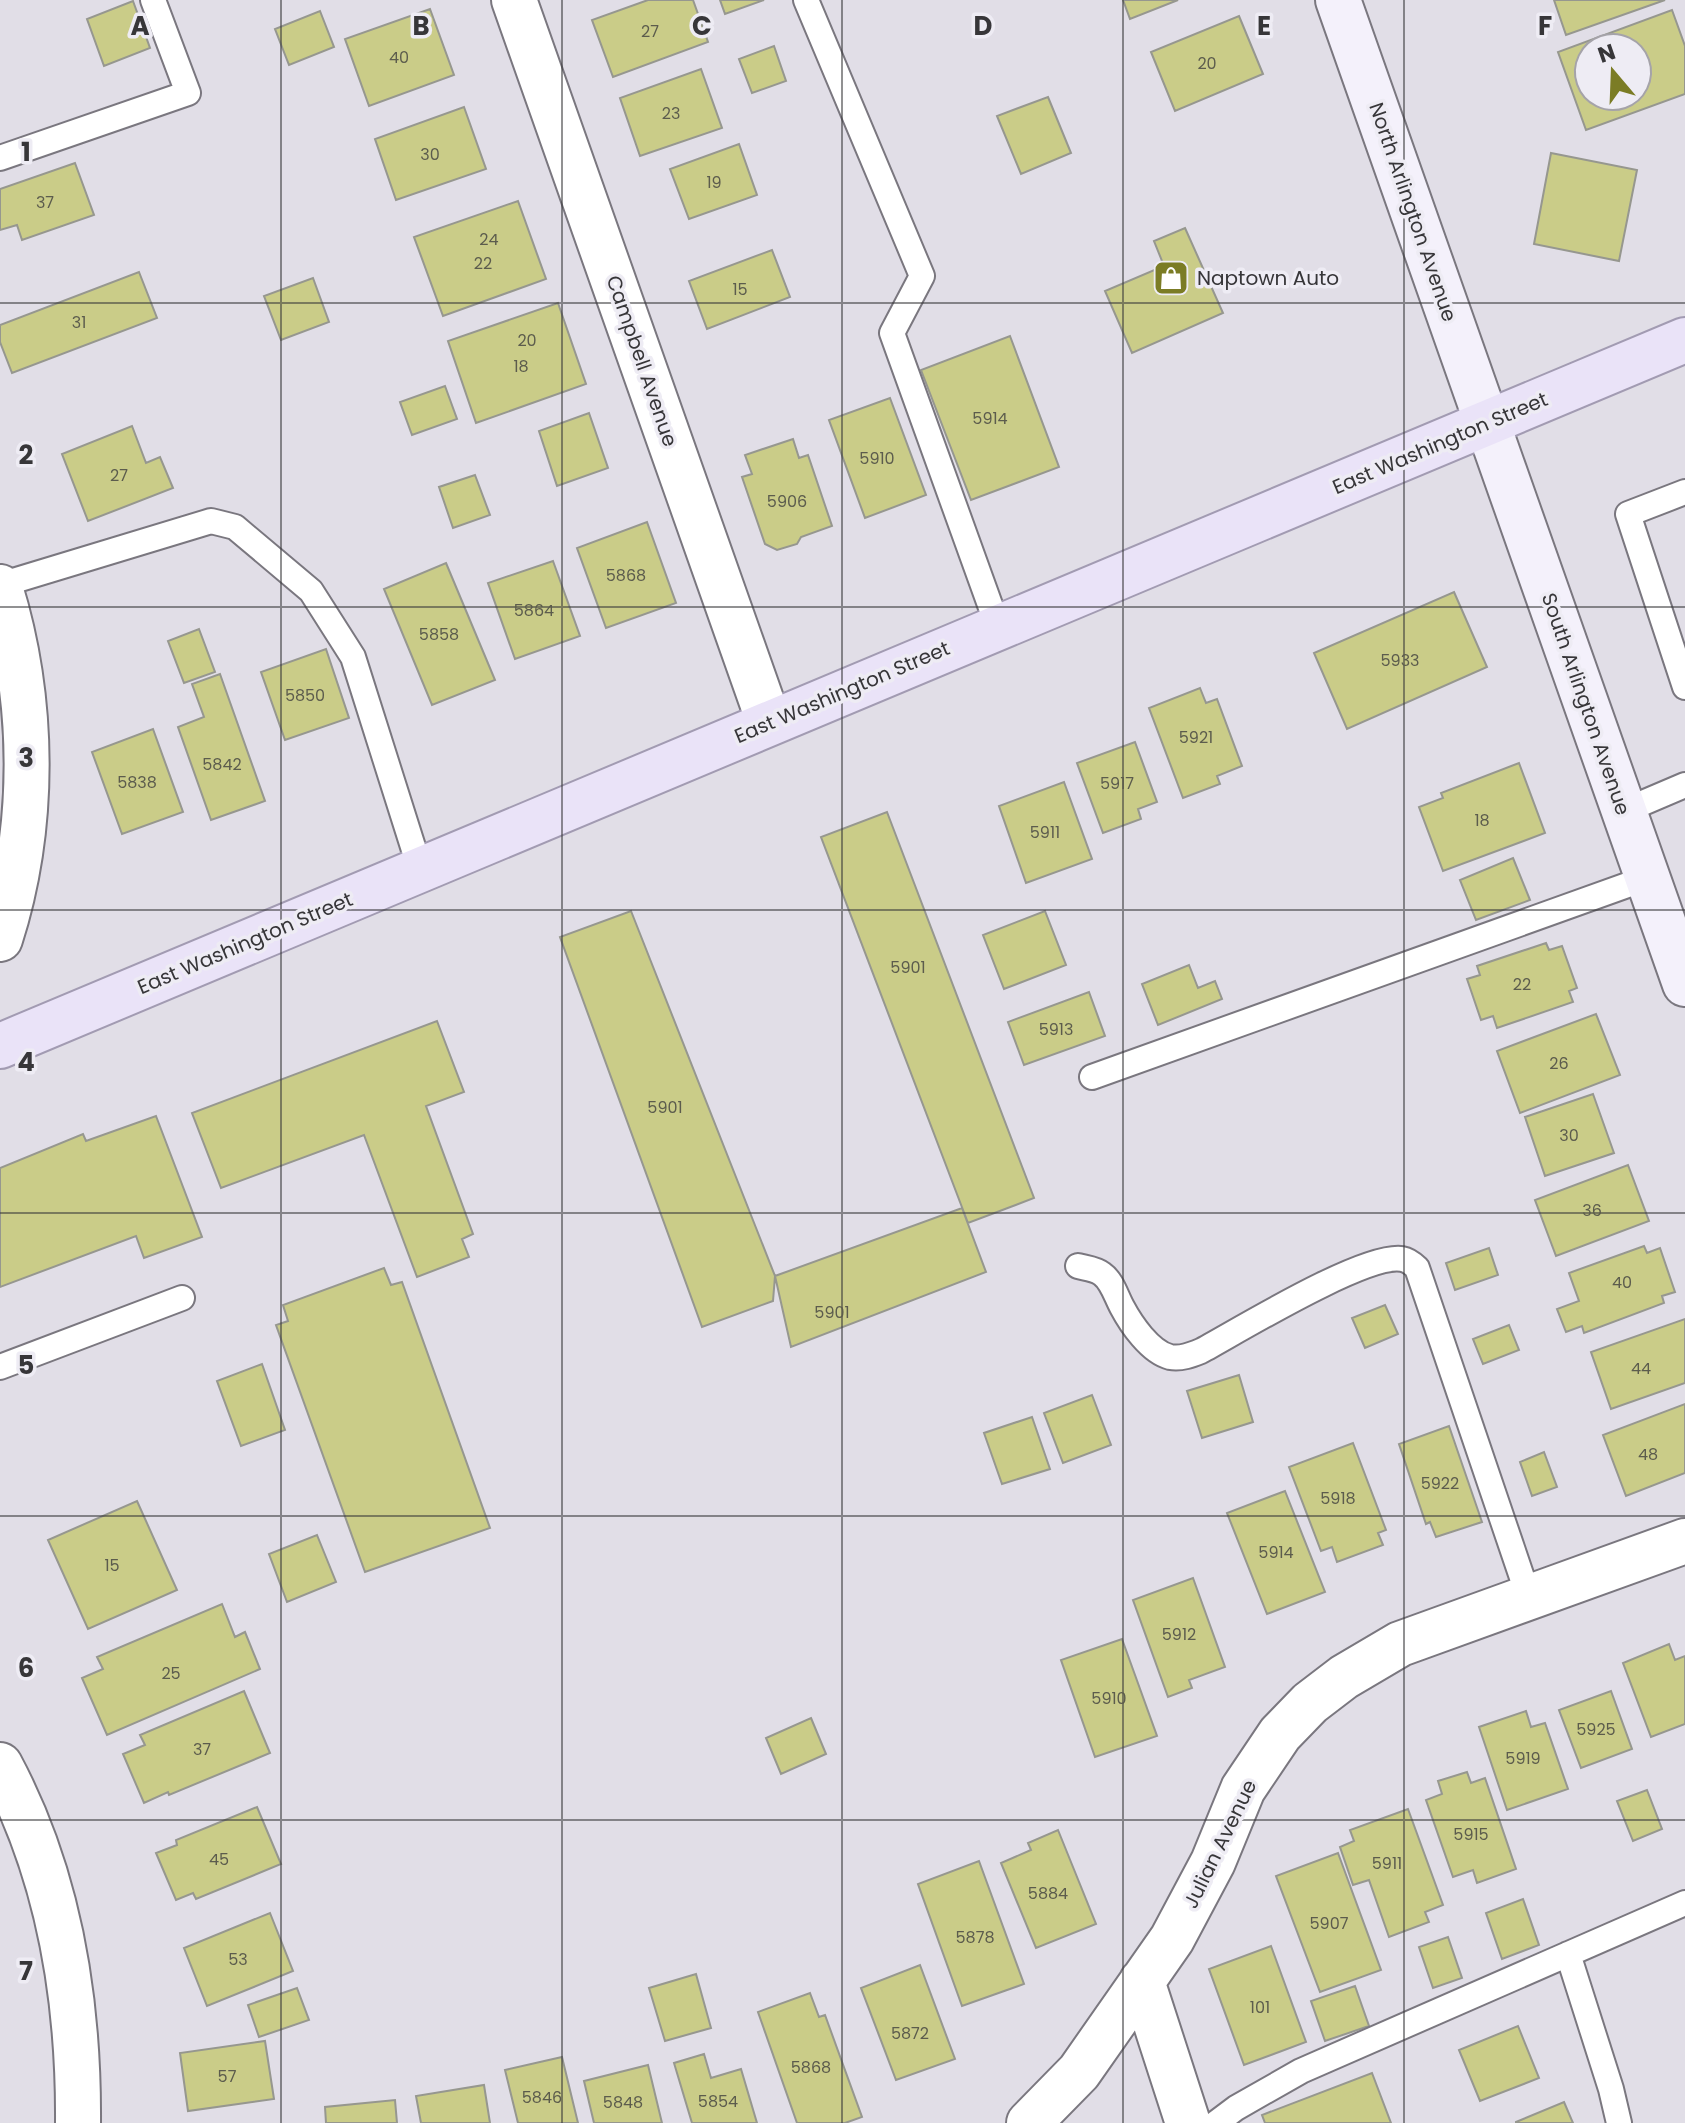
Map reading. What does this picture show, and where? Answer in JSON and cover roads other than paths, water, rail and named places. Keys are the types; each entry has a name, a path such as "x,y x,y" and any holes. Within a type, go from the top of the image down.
{"main road":[{"name":"North Arlington Avenue","path":"1338,0 1487,423"},
{"name":"East Washington Street","path":"0,1046 1685,340"},
{"name":"South Arlington Avenue","path":"1487,423 1685,984"}],"street":[{"name":"Campbell Avenue","path":"514,0 769,722"},
{"path":"0,586 22,685 26,768 22,833 0,939"},
{"name":"Julian Avenue","path":"1029,2123 1079,2072 1172,1939 1213,1862 1243,1789 1280,1734 1310,1703 1344,1677 1400,1644 1685,1541"},
{"path":"0,1765 31,1835 62,1938 76,2022 78,2123"},
{"path":"1142,1981 1188,2123"}],"lane":[{"path":"0,158 188,93 153,0"},
{"path":"806,0 922,276 892,333 998,627"},
{"path":"1685,492 1628,514 1685,687"},
{"path":"0,586 211,521 235,527 311,591 353,657 420,869"},
{"path":"1624,811 1685,785"},
{"path":"1092,1077 1647,878"},
{"path":"1078,1266 1101,1272 1126,1316 1158,1352 1171,1357 1186,1357 1345,1274 1385,1260 1402,1259 1411,1263 1417,1268 1529,1598"},
{"path":"0,1367 182,1298"},
{"path":"1216,2123 1301,2071 1685,1903"},
{"path":"1568,1954 1619,2123"}],"place":[{"name":"Naptown Auto","path":"1171,278"}]}
